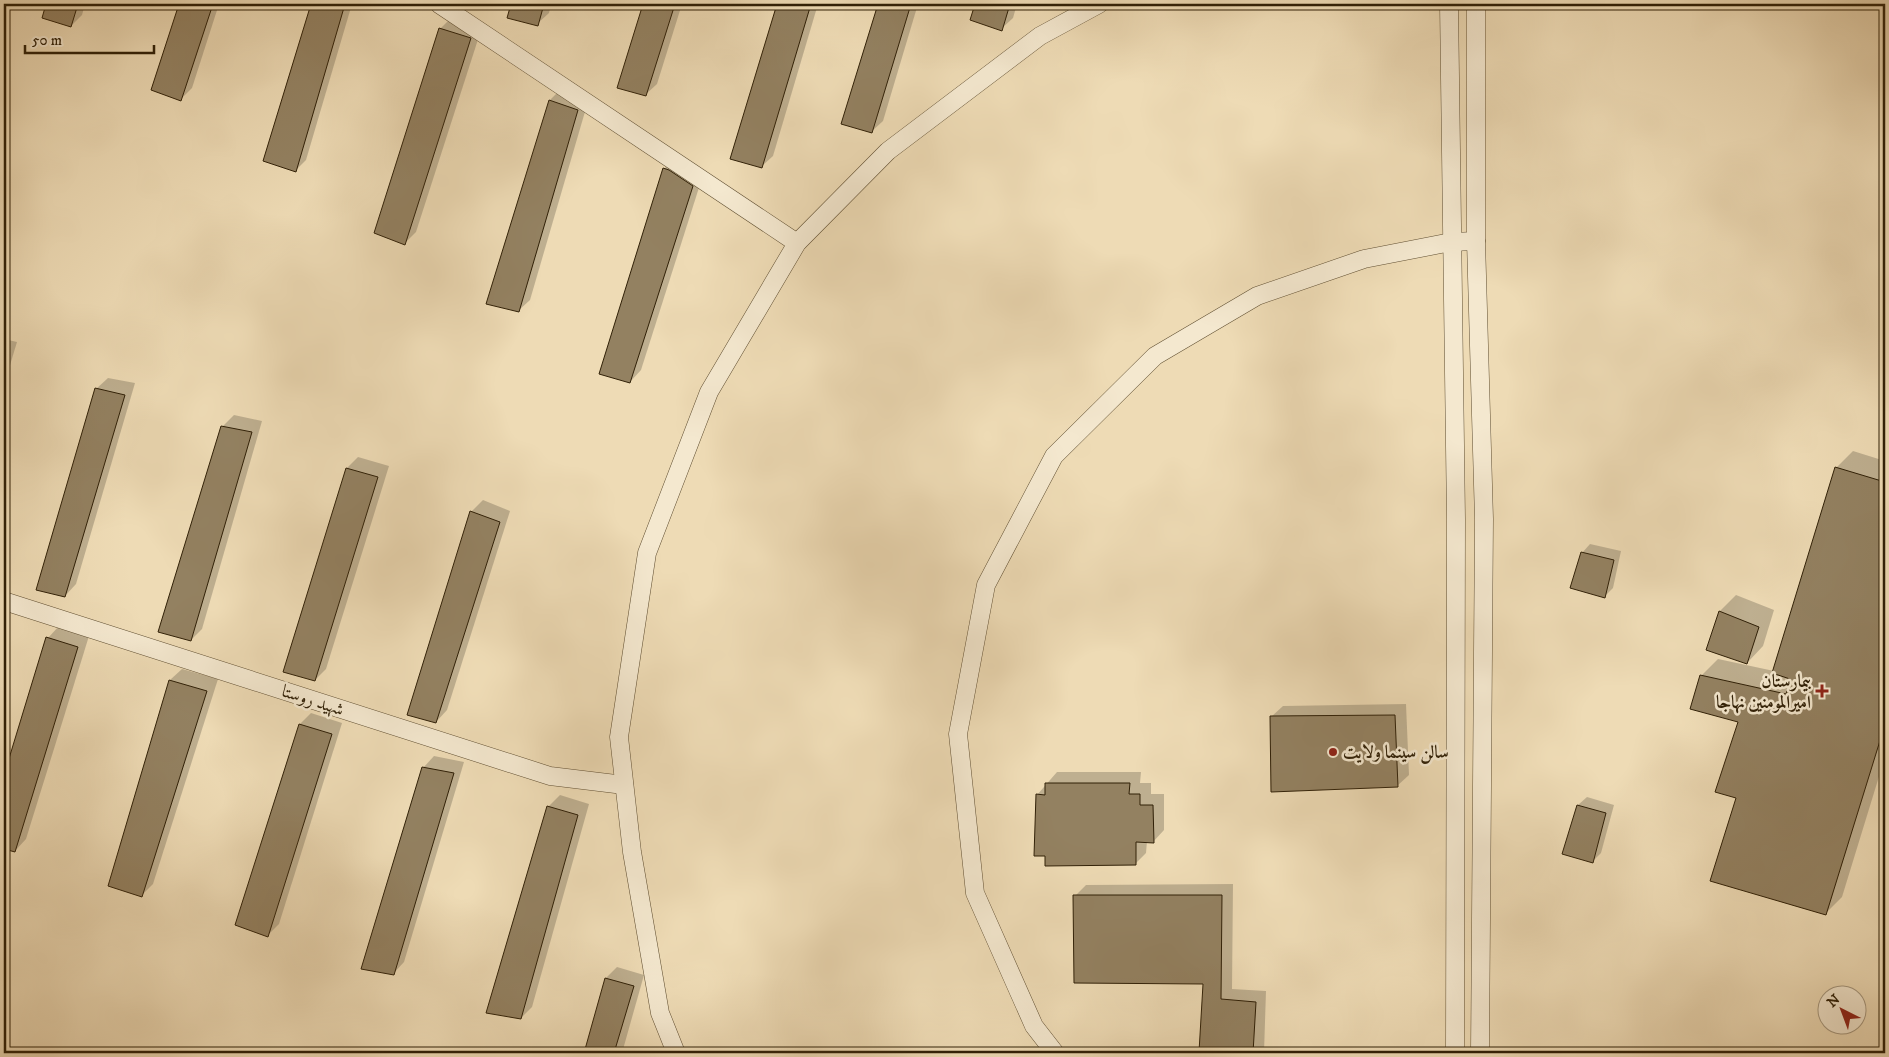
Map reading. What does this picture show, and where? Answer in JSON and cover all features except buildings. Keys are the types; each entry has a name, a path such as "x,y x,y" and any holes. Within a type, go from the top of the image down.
{"street":[{"path":"439,4 797,243"},
{"path":"676,1053 660,1013 632,852 619,737 647,553 709,392 797,243 888,151 1040,36 1099,4"},
{"path":"1450,4 1451,242 1456,519 1454,1053"},
{"path":"1476,4 1476,241 1484,519 1480,1053"},
{"path":"1055,1053 1034,1026 976,892 958,734 986,585 1054,456 1154,356 1257,296 1364,259 1451,242 1476,241"},
{"name":"شهید روستا","path":"4,601 550,776 624,785"}],"place":[{"name":"بیمارستان امیرالمومنین نهاجا","path":"1822,691"},
{"name":"سالن سینما ولایت","path":"1333,752"}]}
